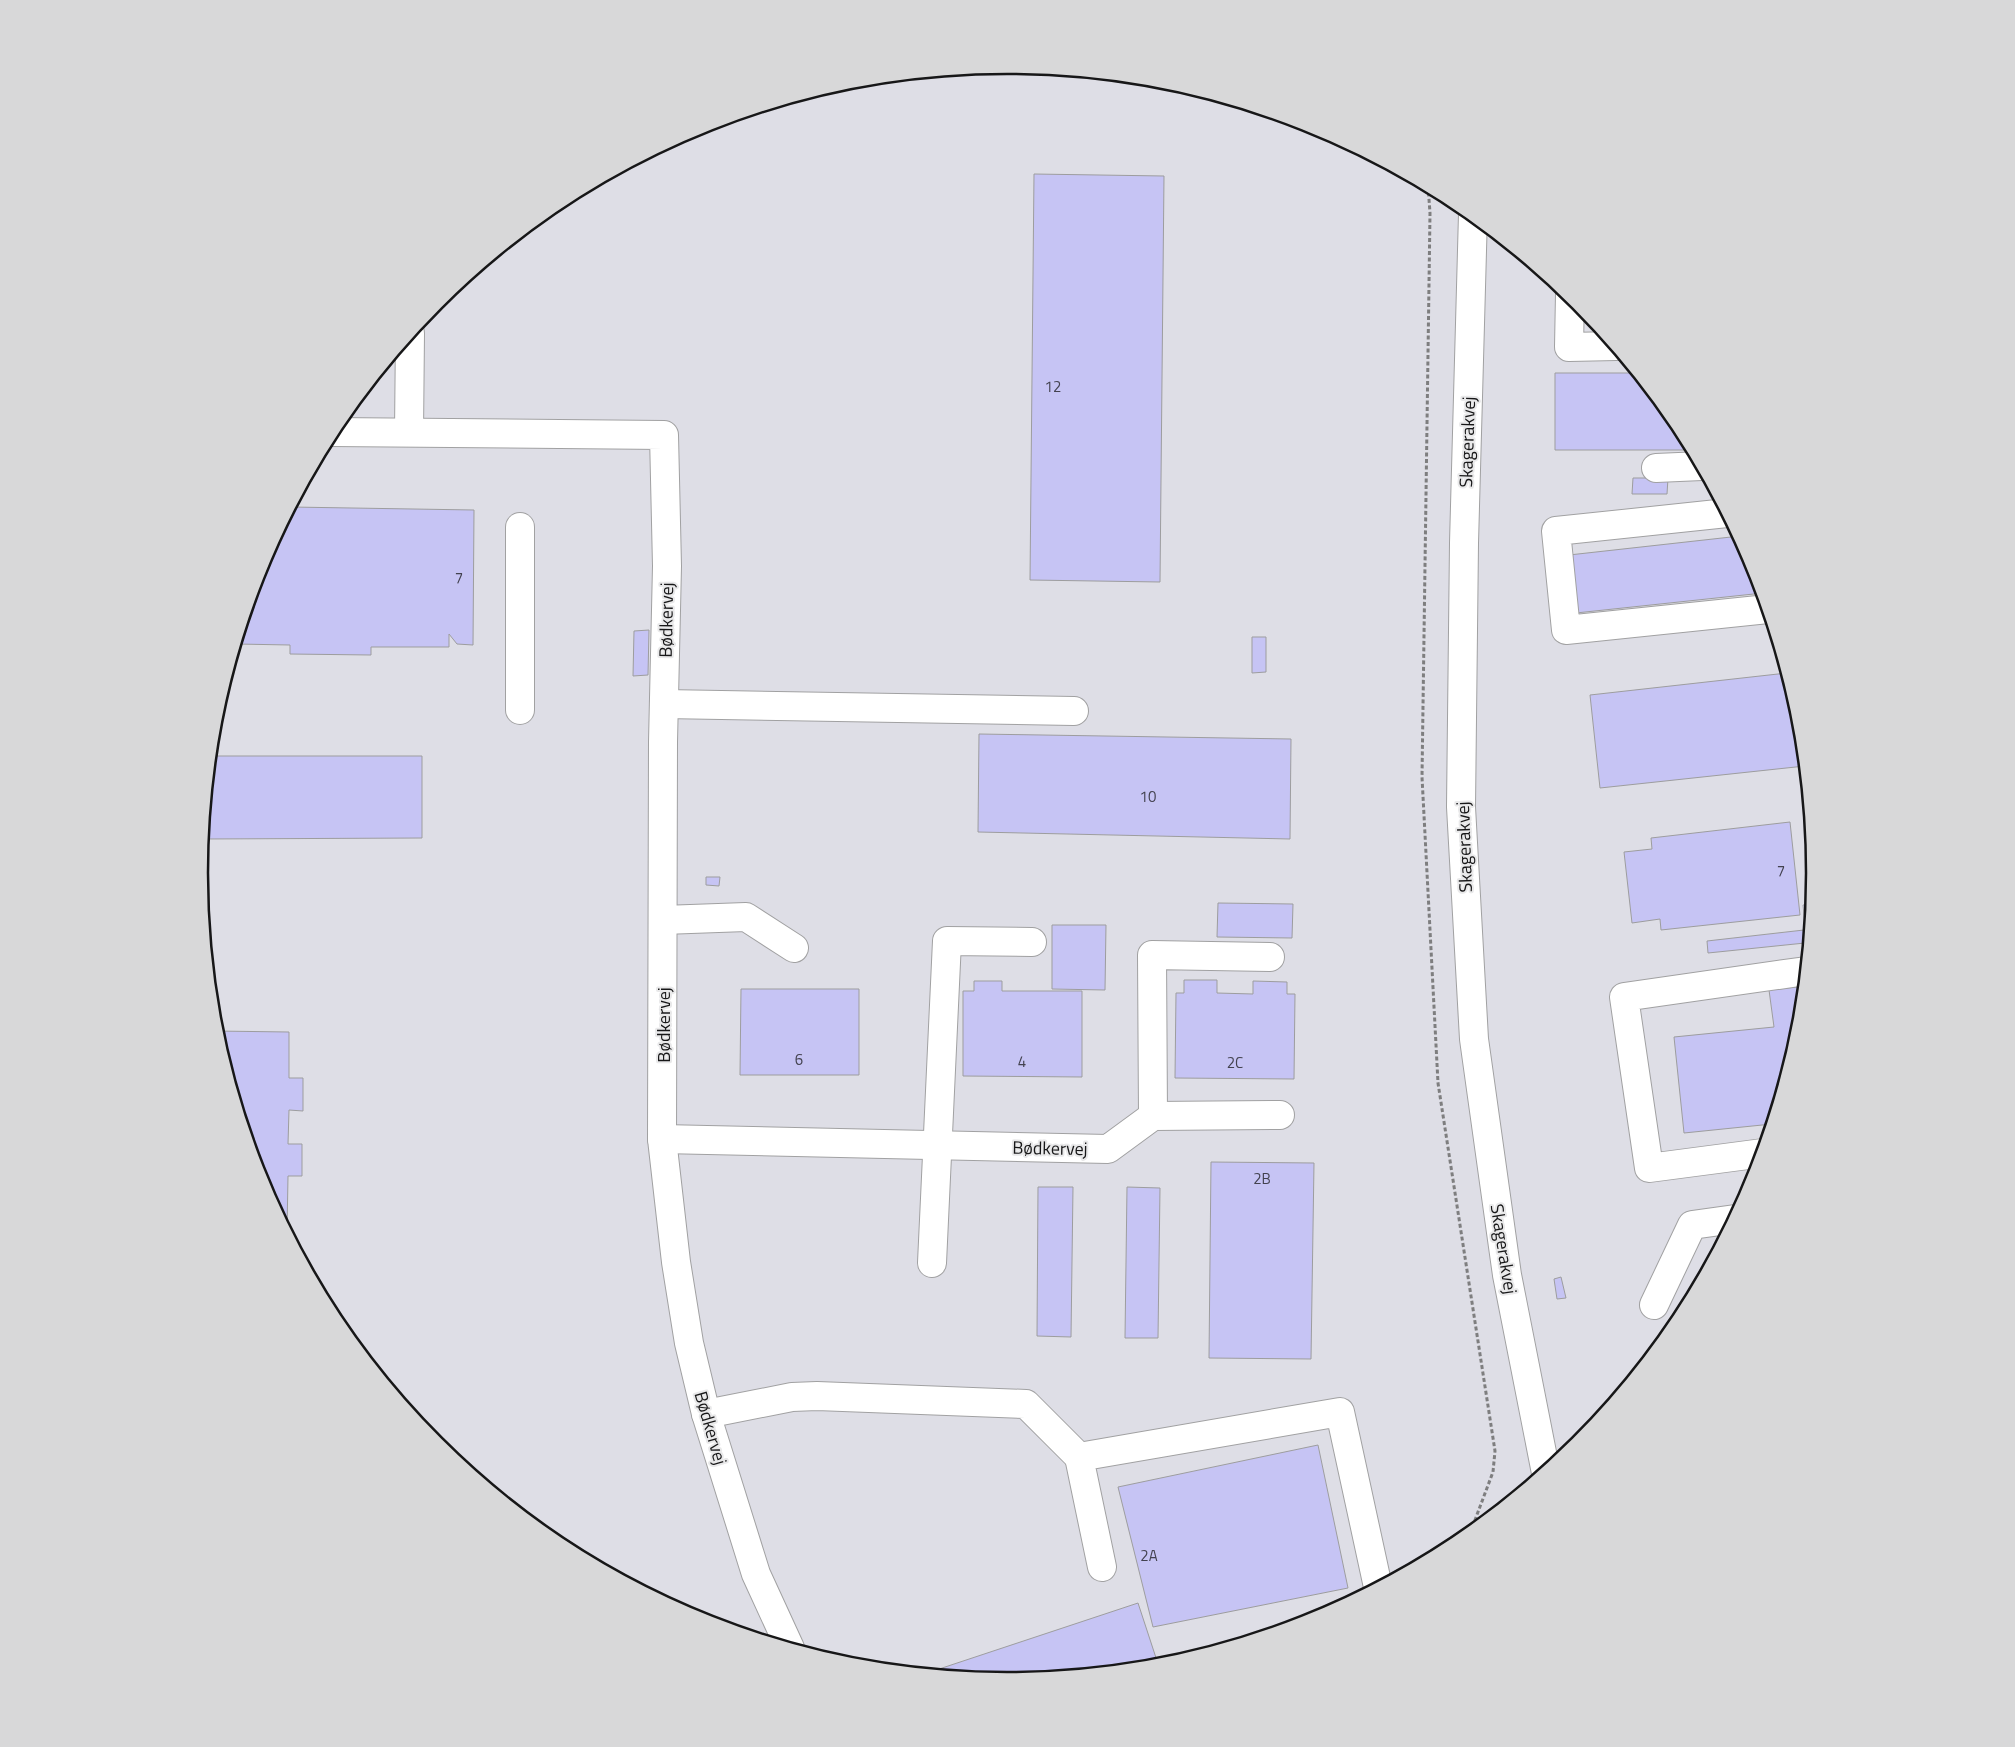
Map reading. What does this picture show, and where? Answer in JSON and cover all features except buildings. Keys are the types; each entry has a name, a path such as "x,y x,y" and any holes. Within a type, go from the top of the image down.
{"street":[{"name":"Skagerakvej","path":"1473,224 1464,543 1461,807 1474,1040 1507,1275 1545,1466"},
{"path":"1570,305 1568,347 1609,346"},
{"path":"409,432 410,342"},
{"name":"Bødkervej","path":"341,432 664,435 667,566 664,704 662,1139 676,1262 689,1343 706,1414 756,1574 787,1642"},
{"path":"1656,468 1695,466"},
{"path":"1722,514 1556,531 1566,630 1763,610"},
{"path":"520,527 520,710"},
{"path":"664,704 1074,711"},
{"path":"663,920 746,917 794,948"},
{"path":"932,1263 947,941 1032,942"},
{"path":"1270,957 1152,956 1153,1116 1280,1115"},
{"path":"1756,1154 1649,1168 1624,997 1801,972"},
{"name":"Bødkervej","path":"662,1139 1108,1149 1153,1116"},
{"path":"1654,1305 1692,1224 1728,1220"},
{"path":"706,1414 792,1397 817,1396 1026,1404 1079,1457 1102,1567"},
{"path":"1079,1457 1340,1412 1377,1582"}],"shaded area":[{"path":"955,75 1060,75 1112,81 1164,89 1265,116 1361,156 1407,181 1452,209 1535,272 1609,346 1642,387 1672,429 1700,474 1725,520 1765,616 1780,667 1792,717 1806,821 1806,926 1800,978 1792,1030 1765,1131 1725,1227 1700,1273 1672,1318 1609,1401 1535,1475 1494,1508 1452,1538 1407,1566 1361,1591 1265,1631 1214,1646 1164,1658 1060,1672 955,1672 903,1666 851,1658 750,1631 654,1591 608,1566 563,1538 480,1475 406,1401 373,1360 343,1318 315,1273 290,1227 250,1131 235,1080 223,1030 209,926 209,821 215,769 223,717 250,616 290,520 315,474 343,429 406,346 480,272 521,239 563,209 608,181 654,156 750,116 801,101 851,89"}]}
